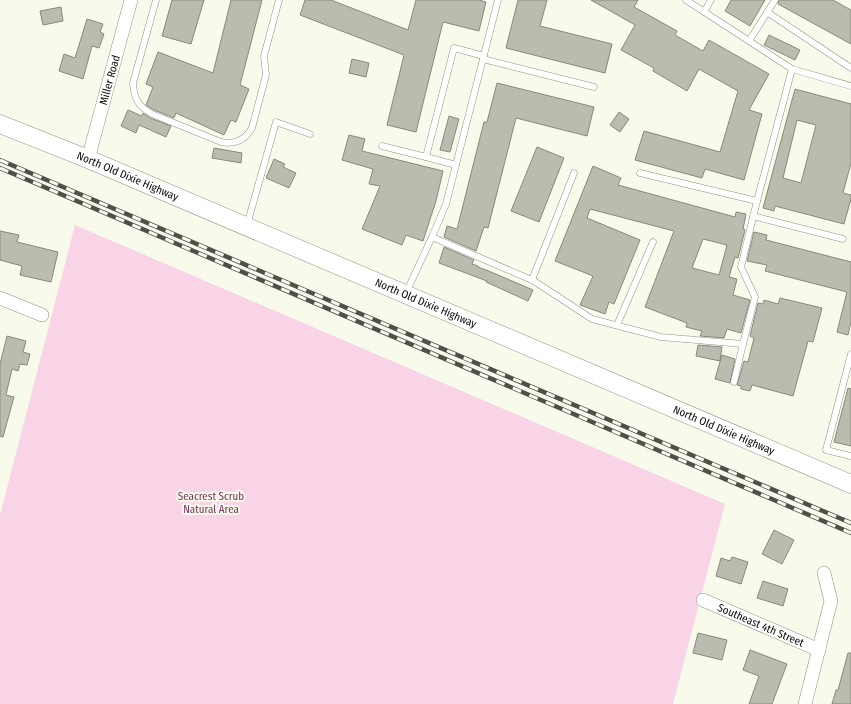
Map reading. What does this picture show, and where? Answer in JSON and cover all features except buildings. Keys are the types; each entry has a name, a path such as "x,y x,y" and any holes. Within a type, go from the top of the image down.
{"street":[{"name":"Miller Road","path":"88,159 132,0"},
{"name":"North Old Dixie Highway","path":"0,124 88,159 851,484"},
{"path":"0,298 42,315"},
{"path":"805,704 831,602 824,573"},
{"name":"Southeast 4th Street","path":"704,600 819,650"}],"lane":[{"path":"156,0 133,83 134,92 138,102 144,109 152,114 228,144 243,139 252,128 266,75 264,56 279,0"},
{"path":"406,294 446,204 498,0"},
{"path":"688,0 792,69 851,86"},
{"path":"704,12 711,0"},
{"path":"749,41 775,0"},
{"path":"767,12 851,68"},
{"path":"426,157 454,48 484,58 594,88"},
{"path":"734,382 755,297 741,267 792,69"},
{"path":"246,226 276,122 310,134"},
{"path":"382,146 456,165"},
{"path":"532,280 574,173"},
{"path":"640,173 757,201"},
{"path":"753,216 843,239"},
{"path":"432,237 532,280 592,319 662,337 743,344"},
{"path":"617,325 653,242"},
{"path":"851,354 826,450 851,456"}],"green space":[{"name":"Seacrest Scrub Natural Area","path":"75,225 725,504 673,704 0,704 0,515"}],"railway":[{"path":"0,160 851,523"},
{"path":"0,168 851,533"}]}
